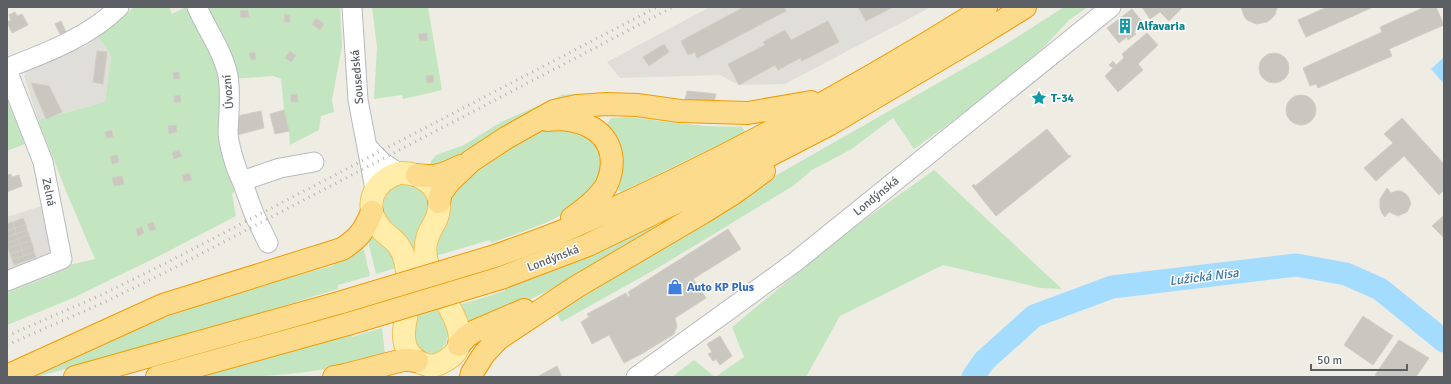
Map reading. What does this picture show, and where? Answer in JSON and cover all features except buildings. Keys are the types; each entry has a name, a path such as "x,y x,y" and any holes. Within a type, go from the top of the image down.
{"highway":[{"name":"Londýnská","path":"75,377 342,302 495,256 542,239 576,225 704,166 835,97 986,7"},
{"name":"Londýnská","path":"157,377 348,324 502,278 588,245 716,183 830,124 968,43 1025,7"},
{"path":"439,202 441,193 449,182 472,161 506,138 554,111 577,106 606,104 636,105 680,111 748,114 835,97"},
{"path":"534,121 555,119 585,124 606,140 610,149 612,160 611,172 606,186 595,200 542,239"},
{"path":"471,377 484,354 498,339 576,287 734,193 830,124"},
{"path":"408,174 431,177 445,174 472,161"},
{"path":"7,376 163,305 342,249 360,236 366,227 372,212"},
{"path":"457,350 467,336 475,331 576,287"},
{"path":"334,377 345,376 403,360 409,360 426,368"}],"main road":[{"path":"456,377 459,330 446,301 434,280 426,256 427,239 436,222 439,212 439,202 436,192 425,179 408,174 390,176 382,181 375,189 372,197 372,212 375,222 381,230 391,237 399,246 404,258 409,287 409,301 404,339 405,347 410,354 426,368 446,362 457,350"}],"street":[{"path":"7,69 83,35 119,7"},
{"name":"Úvozní","path":"197,7 216,43 228,75 230,112 228,133 237,172 242,181 254,214 268,243"},
{"name":"Sousedská","path":"352,7 358,100 375,189"},
{"name":"Londýnská","path":"636,377 795,262 1111,7"},
{"name":"Zelná","path":"7,69 43,162 62,259 7,281"},
{"path":"367,146 382,162 408,174"},
{"path":"242,181 280,168 314,162"}],"shaded area":[{"path":"710,7 931,7 785,84 739,85 720,75 620,78 607,62"},
{"path":"98,36 111,56 105,102 38,120 24,76 28,68 86,46"},
{"path":"41,206 59,271 51,276 7,293 7,217"}],"green space":[{"path":"134,7 169,7 172,14 186,7 192,7 215,52 238,188 232,194 236,216 73,298 7,325 7,293 51,276 69,265 95,259 38,120 105,102 111,56 98,36 120,20"},
{"path":"203,7 340,7 342,46 332,100 334,112 321,116 319,130 290,145 289,131 284,110 281,79 273,76 232,79"},
{"path":"372,7 428,7 442,90 403,99 402,95 374,99 377,48"},
{"path":"1064,7 1088,7 1069,20 1045,46 986,97 914,149 893,118 850,150 812,170 793,186 656,269 561,322 556,311 775,176 1003,46"},
{"path":"575,94 646,97 767,107 629,101 463,157 431,166 431,161 436,155 464,145 501,122 562,95"},
{"path":"7,99 25,144 7,151"},
{"path":"627,117 704,126 742,127 745,132 621,192 616,189 606,126 611,118"},
{"path":"559,127 573,129 584,133 597,147 601,158 601,166 598,182 589,195 575,207 541,225 491,243 490,240 432,257 447,202 459,182 518,141 539,131"},
{"path":"934,170 1062,289 1041,288 943,265 840,316 806,377 715,377 744,357 732,327 843,235"},
{"path":"402,183 413,183 420,189 428,200 428,208 419,235 435,307 445,322 448,334 446,343 441,350 434,354 424,352 416,347 399,230 387,220 383,207 385,197 391,188"},
{"path":"655,225 656,228 550,290 465,329 453,307 505,291 505,289 572,263"},
{"path":"372,228 390,243 399,267 376,274 368,241"},
{"path":"363,246 370,276 338,285 338,289 178,338 36,377 31,377 106,340 190,308 267,282 332,266 348,253"},
{"path":"382,328 385,354 360,361 336,367 288,374 242,377 196,377 329,340 351,335 352,337"},
{"path":"694,360 715,377 672,377"}],"water":[{"path":"1444,57 1444,84 1431,69"}],"waterway":[{"name":"Lužická Nisa","path":"973,377 984,361 1034,316 1112,287 1296,265 1346,274 1380,289 1444,341"}],"railway":[{"path":"7,336 101,295 168,262 657,7"},
{"path":"7,345 105,302 170,270 673,7"}],"place":[{"name":"Alfavaria","path":"1125,26"},
{"name":"T-34","path":"1039,98"},
{"name":"Auto KP Plus","path":"675,287"}]}
